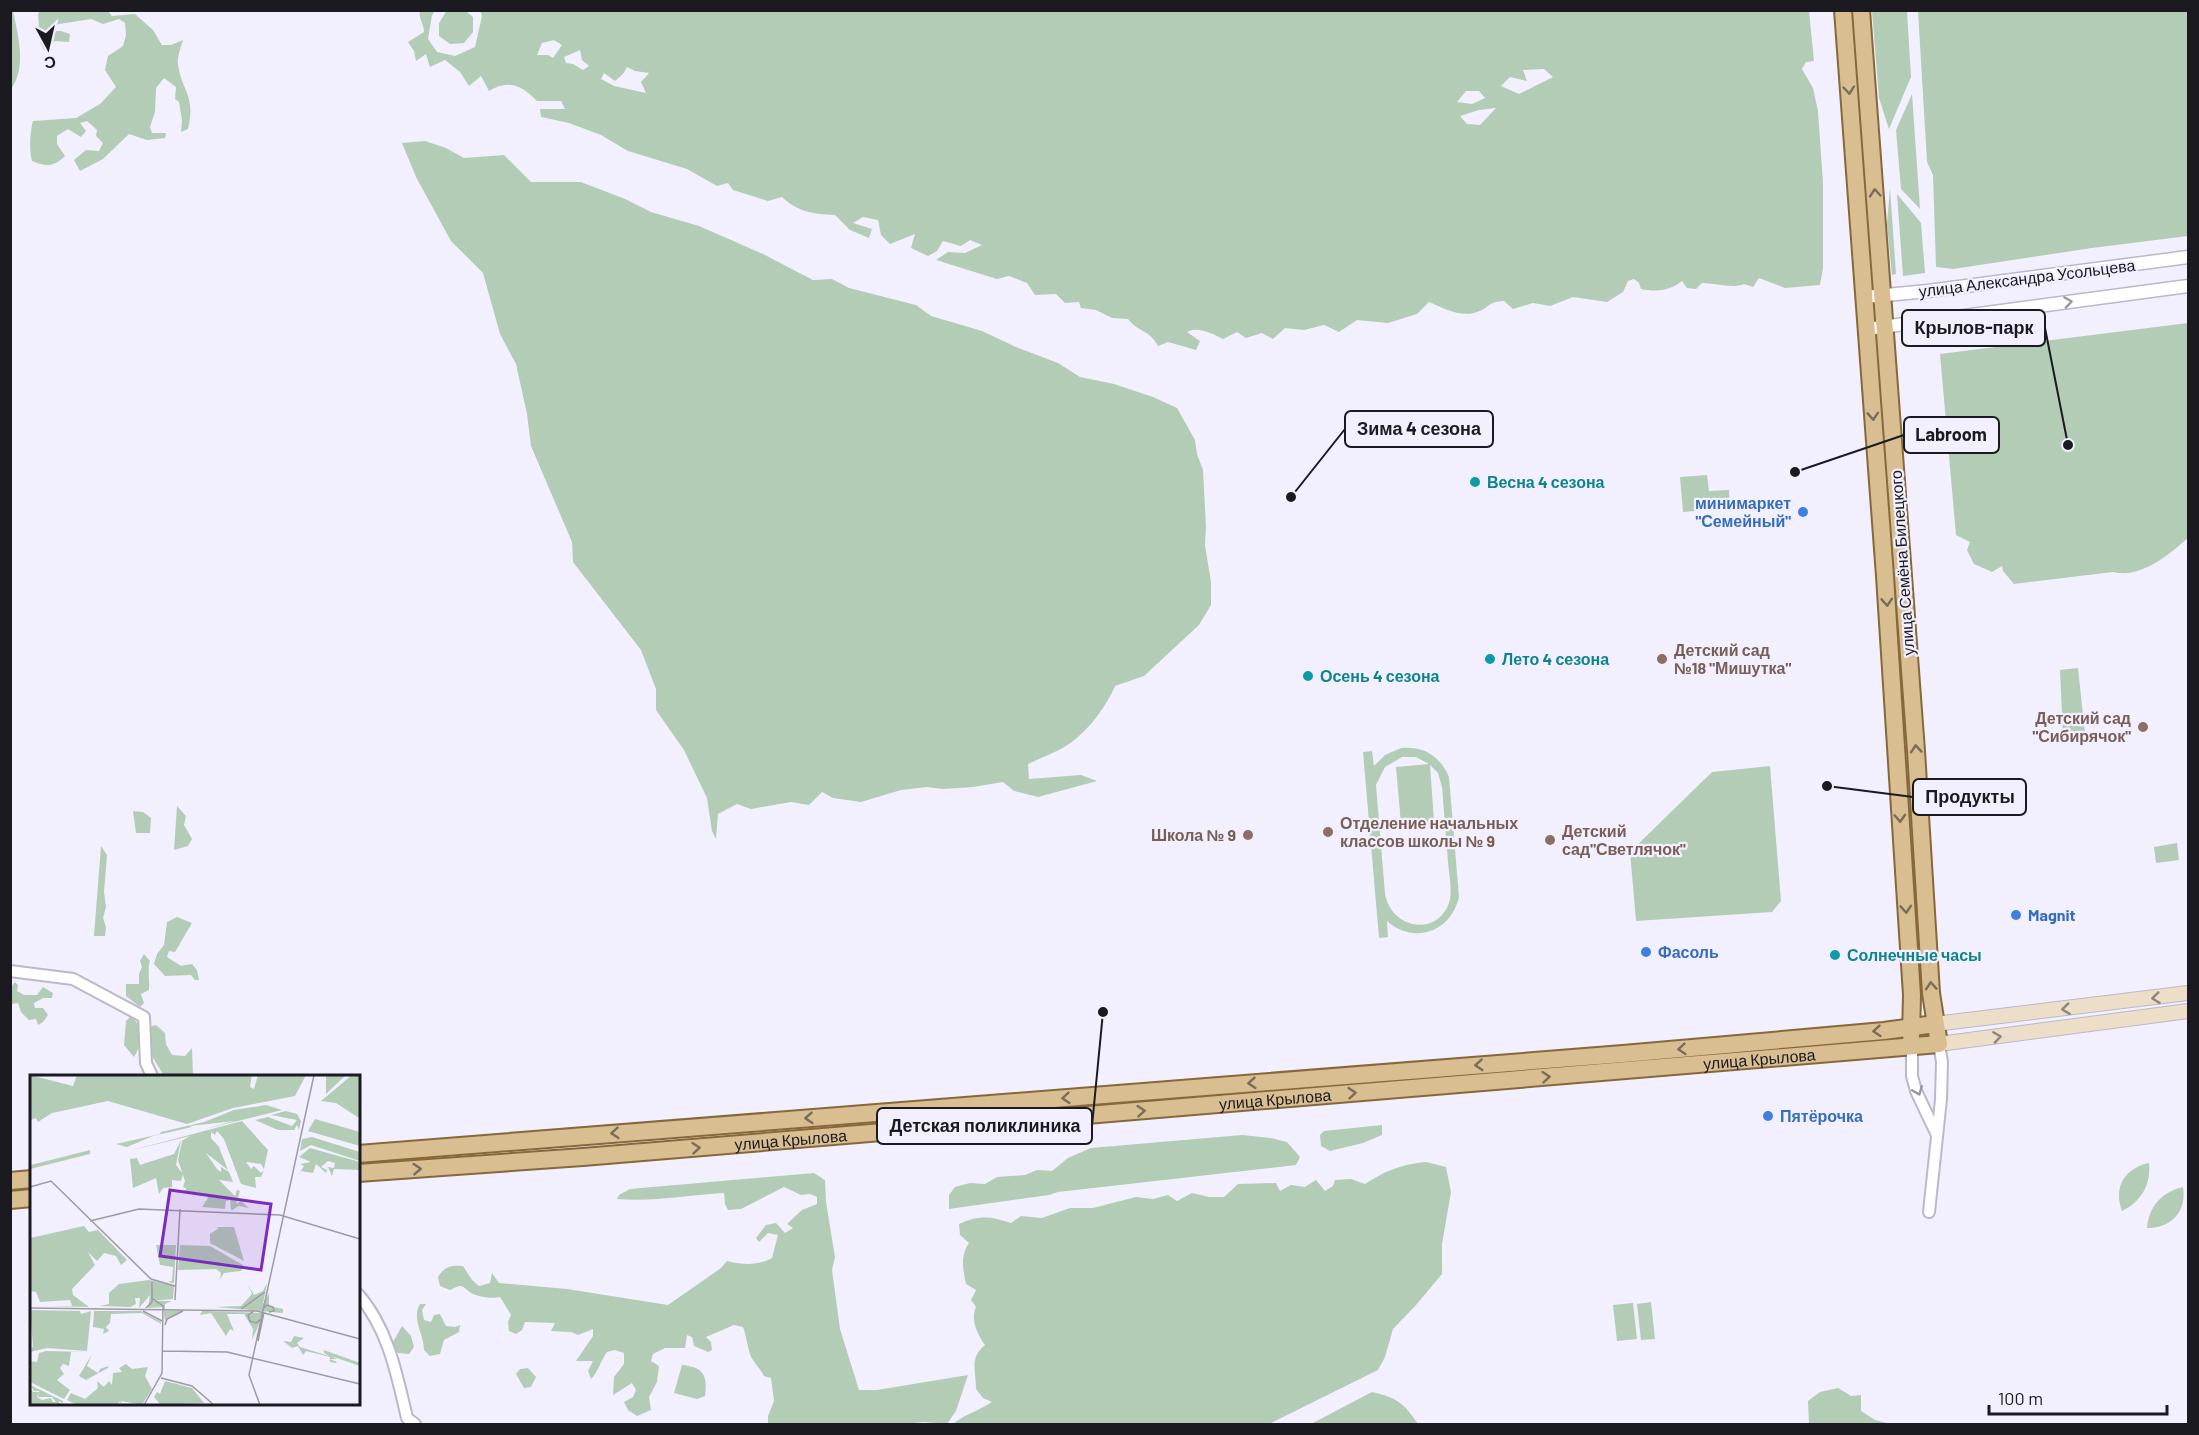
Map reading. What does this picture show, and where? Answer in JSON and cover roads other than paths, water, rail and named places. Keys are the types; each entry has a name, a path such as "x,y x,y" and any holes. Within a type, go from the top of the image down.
{"main road":[{"path":"1843,10 1867,329"},
{"name":"улица Семёна Билецкого","path":"1861,10 1916,751 1931,993 1939,1044"},
{"name":"улица Семёна Билецкого","path":"1867,329 1895,724 1912,995 1912,1046"},
{"name":"улица Крылова","path":"360,1154 1612,1055 1911,1027 2188,993"},
{"name":"улица Крылова","path":"360,1173 849,1135 1939,1044 2188,1011"},
{"path":"846,1116 849,1135"},
{"path":"10,1180 30,1179"},
{"path":"10,1200 30,1198"}],"street":[{"name":"улица Александра Усольцева","path":"1866,297 2188,257"},
{"name":"улица Александра Усольцева","path":"1867,329 2188,286"},
{"path":"10,971 73,979 144,1017 146,1063 151,1075"},
{"path":"1929,1212 1941,1099 1942,1062 1939,1044"},
{"name":"улица Семёна Билецкого","path":"1912,1046 1912,1076 1916,1091 1937,1134"},
{"path":"360,1296 370,1307 393,1360 407,1418 415,1425"}],"place":[{"name":"Крылов-парк","path":"2068,445"},
{"name":"Labroom","path":"1795,472"},
{"name":"Весна 4 сезона","path":"1475,482"},
{"name":"Зима 4 сезона","path":"1291,497"},
{"name":"минимаркет \"Семейный\"","path":"1803,512"},
{"name":"Лето 4 сезона","path":"1490,659"},
{"name":"Детский сад №18 \"Мишутка\"","path":"1662,659"},
{"name":"Осень 4 сезона","path":"1308,676"},
{"name":"Детский сад \"Сибирячок\"","path":"2143,727"},
{"name":"Продукты","path":"1827,786"},
{"name":"Отделение начальных классов школы № 9","path":"1328,832"},
{"name":"Школа № 9","path":"1248,835"},
{"name":"Детский сад\"Светлячок\"","path":"1550,840"},
{"name":"Magnit","path":"2016,915"},
{"name":"Фасоль","path":"1646,952"},
{"name":"Солнечные часы","path":"1835,955"},
{"name":"Детская поликлиника","path":"1103,1012"},
{"name":"Пятёрочка","path":"1768,1116"}]}
